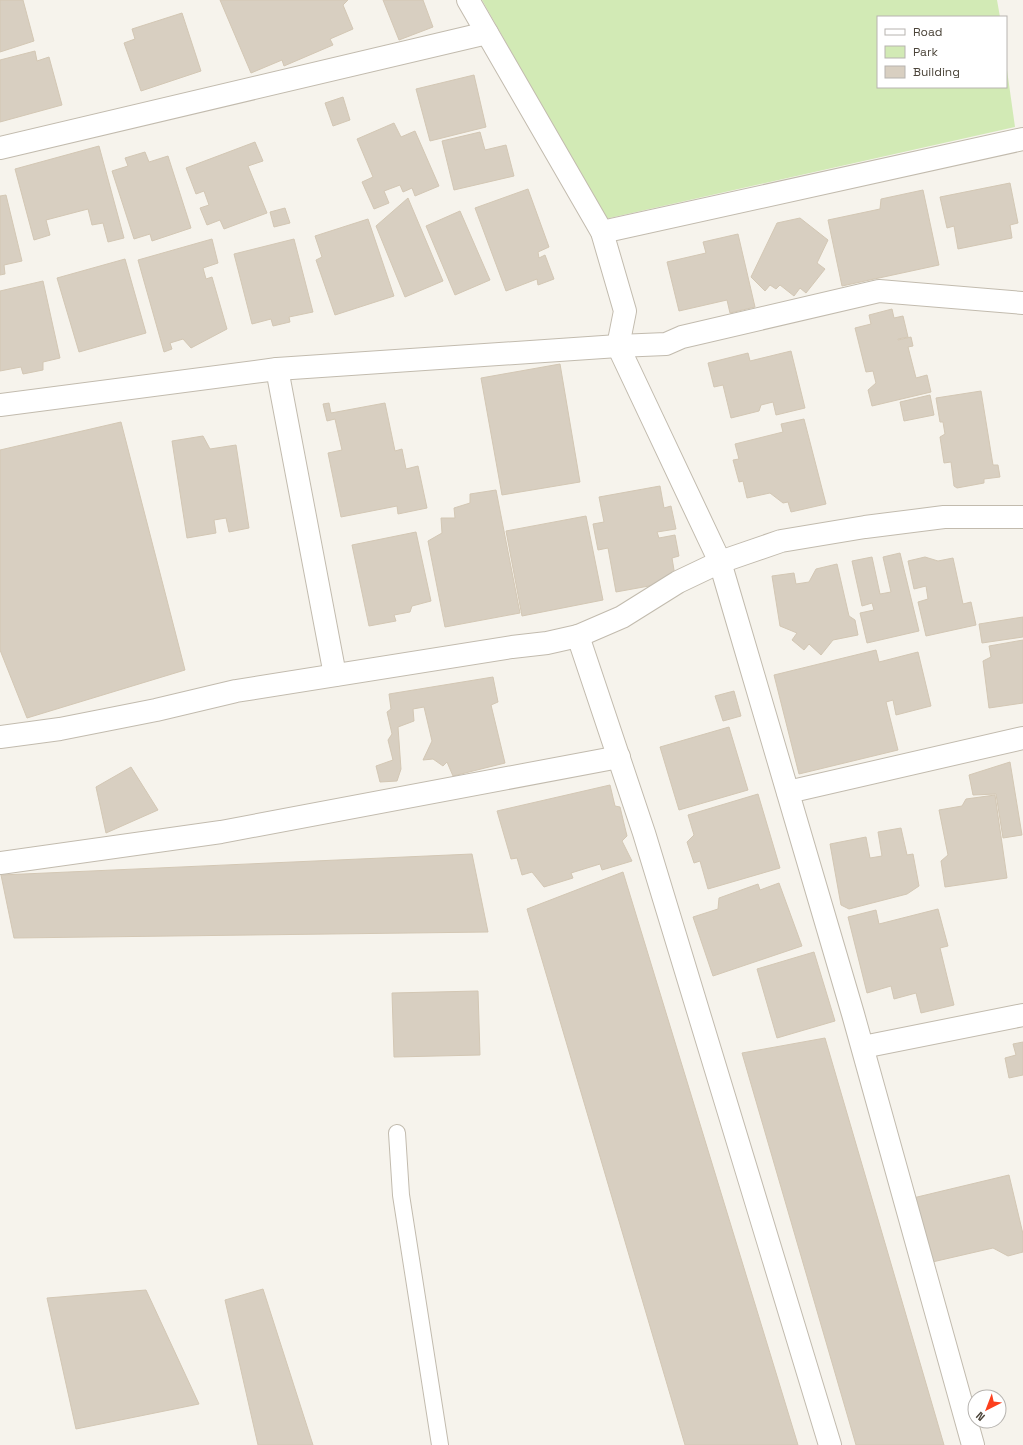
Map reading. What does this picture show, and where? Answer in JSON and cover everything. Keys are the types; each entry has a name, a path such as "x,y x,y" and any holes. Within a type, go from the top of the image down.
{"street":[{"path":"468,0 602,232 625,310 618,346 720,562 863,1047 973,1445"},
{"path":"0,148 487,33"},
{"path":"602,232 1023,141"},
{"path":"0,405 277,368 666,344 682,337 879,291 1023,303"},
{"path":"277,368 336,675"},
{"path":"0,738 60,729 156,710 236,691 512,647 547,643 578,636 622,617 678,582 720,562 781,541 865,527 944,517 1023,517"},
{"path":"578,636 644,833 830,1445"},
{"path":"788,792 1023,738"},
{"path":"0,863 221,832 619,757"},
{"path":"863,1047 1023,1015"}],"lane":[{"path":"397,1133 401,1195 440,1445"}],"green space":[{"path":"482,0 997,0 1000,16 877,16 877,88 1007,88 1007,70 1015,127 605,219"}],"building":[{"path":"0,0 23,0 34,41 0,52"},
{"path":"220,0 348,0 343,5 353,29 330,39 333,45 284,66 282,60 251,73"},
{"path":"383,0 423,0 433,27 399,40"},
{"path":"182,13 201,71 141,91 124,43 135,39 132,29"},
{"path":"35,51 37,61 49,57 62,105 0,122 0,60"},
{"path":"474,75 486,127 430,141 416,89"},
{"path":"343,97 350,120 333,126 325,103"},
{"path":"394,123 401,137 415,131 439,186 415,196 412,188 403,192 400,185 384,191 389,203 374,209 362,182 373,177 357,139"},
{"path":"480,132 485,150 506,145 514,176 454,190 442,141"},
{"path":"255,142 263,161 248,166 267,213 224,229 220,220 207,225 200,208 209,205 204,191 196,194 186,168"},
{"path":"99,146 124,238 108,242 103,223 92,225 88,209 46,220 50,235 34,240 15,169"},
{"path":"145,152 149,162 168,156 191,228 152,241 150,234 134,239 112,171 128,166 125,158"},
{"path":"1010,183 1018,223 1010,225 1012,238 958,249 954,226 947,228 940,197"},
{"path":"528,189 549,247 538,252 539,258 545,255 554,279 538,285 537,279 506,291 475,208"},
{"path":"923,190 939,265 842,286 828,220 880,209 881,199"},
{"path":"6,195 22,261 4,265 5,274 0,275 0,196"},
{"path":"408,198 443,281 405,297 376,226"},
{"path":"285,208 290,223 274,227 270,212"},
{"path":"460,211 490,280 455,295 426,226"},
{"path":"800,218 828,240 817,263 825,269 806,293 800,288 794,296 780,285 776,289 770,285 765,291 751,277 777,223"},
{"path":"368,219 394,296 335,315 316,260 322,257 315,236"},
{"path":"738,234 755,307 730,313 727,300 679,311 667,262 706,253 703,242"},
{"path":"212,239 218,263 203,268 206,279 212,277 227,329 191,348 183,339 170,343 172,349 164,352 138,260"},
{"path":"294,239 313,312 289,317 290,322 273,326 271,319 252,324 234,254"},
{"path":"125,259 146,333 79,352 57,278"},
{"path":"43,281 60,358 43,362 43,370 23,374 21,367 0,371 0,291"},
{"path":"892,309 894,318 903,316 908,337 898,340 911,337 913,346 908,347 916,378 927,375 931,392 872,406 868,390 876,383 873,371 866,372 855,328 871,324 869,315"},
{"path":"791,351 805,408 776,415 773,402 761,405 759,411 731,418 723,385 714,387 708,363 748,353 750,361"},
{"path":"560,364 580,482 502,495 481,378"},
{"path":"981,391 993,465 998,465 1000,477 984,479 984,483 957,488 954,486 951,462 944,463 940,437 945,434 943,422 940,422 936,398"},
{"path":"930,395 934,415 904,421 900,402"},
{"path":"329,403 331,413 385,403 395,451 402,449 406,469 418,466 427,508 398,514 397,506 341,517 328,453 342,450 335,419 327,421 323,404"},
{"path":"804,419 826,504 791,512 788,502 783,503 770,493 747,498 743,481 739,482 733,460 739,459 735,444 783,432 781,424"},
{"path":"121,422 185,670 27,718 0,650 0,450"},
{"path":"203,436 210,449 236,445 249,528 229,532 226,518 214,520 216,533 187,538 172,441"},
{"path":"660,486 664,508 671,506 676,529 657,532 659,538 675,535 679,556 672,558 675,576 662,579 660,584 616,592 608,548 598,550 593,524 604,522 599,497"},
{"path":"496,490 520,613 445,627 428,541 442,533 441,518 455,518 454,508 470,503 470,494"},
{"path":"586,516 603,600 522,616 506,531"},
{"path":"416,532 431,601 412,606 410,612 394,615 396,621 369,626 352,545"},
{"path":"900,553 919,631 867,643 860,613 874,610 872,603 862,606 852,561 872,557 880,594 891,592 883,557"},
{"path":"925,557 938,561 953,558 963,604 971,602 976,625 926,636 918,602 928,599 926,586 914,589 908,561"},
{"path":"837,564 849,616 855,620 858,635 833,640 821,655 809,644 804,650 792,640 797,633 780,626 772,576 794,573 796,584 809,582 816,569"},
{"path":"1023,617 1023,637 982,643 979,624"},
{"path":"1023,640 1023,703 989,708 983,661 991,657 989,646"},
{"path":"876,650 879,662 918,652 931,706 896,715 893,700 886,702 898,750 799,774 774,675"},
{"path":"493,677 498,702 491,705 505,763 453,776 447,762 443,766 433,759 423,760 432,741 424,707 413,709 414,721 398,727 401,769 397,781 380,782 376,766 393,760 388,740 392,734 387,712 391,709 389,694"},
{"path":"734,691 741,716 723,721 715,696"},
{"path":"729,727 748,790 679,810 660,747"},
{"path":"1010,762 1022,835 1003,838 996,794 973,795 969,775"},
{"path":"131,767 158,810 106,833 96,787"},
{"path":"610,785 615,806 620,807 627,836 622,841 632,861 602,870 600,864 571,873 573,878 544,887 532,872 522,875 517,858 511,859 497,811"},
{"path":"758,794 780,868 708,889 700,861 694,863 687,842 694,835 688,815"},
{"path":"995,795 1007,878 945,887 941,861 948,855 939,810 962,806 966,799"},
{"path":"901,828 907,855 913,854 919,886 907,894 849,909 841,905 830,844 866,837 870,858 882,856 878,832"},
{"path":"472,854 488,932 14,938 1,875"},
{"path":"623,872 798,1445 685,1445 527,909"},
{"path":"779,883 802,946 713,976 693,917 718,909 719,898 758,884 760,890"},
{"path":"938,909 948,946 940,948 954,1005 921,1013 916,993 894,999 891,986 867,993 848,917 876,910 879,924"},
{"path":"814,952 835,1021 777,1038 757,969"},
{"path":"478,991 480,1055 394,1057 392,993"},
{"path":"825,1038 944,1445 856,1445 742,1053"},
{"path":"1023,1042 1023,1075 1009,1078 1005,1058 1016,1055 1013,1044"},
{"path":"1009,1175 1023,1234 1023,1252 1008,1256 993,1248 928,1263 913,1198"},
{"path":"263,1289 313,1445 258,1445 225,1300"},
{"path":"146,1290 199,1404 76,1429 47,1298"}]}
